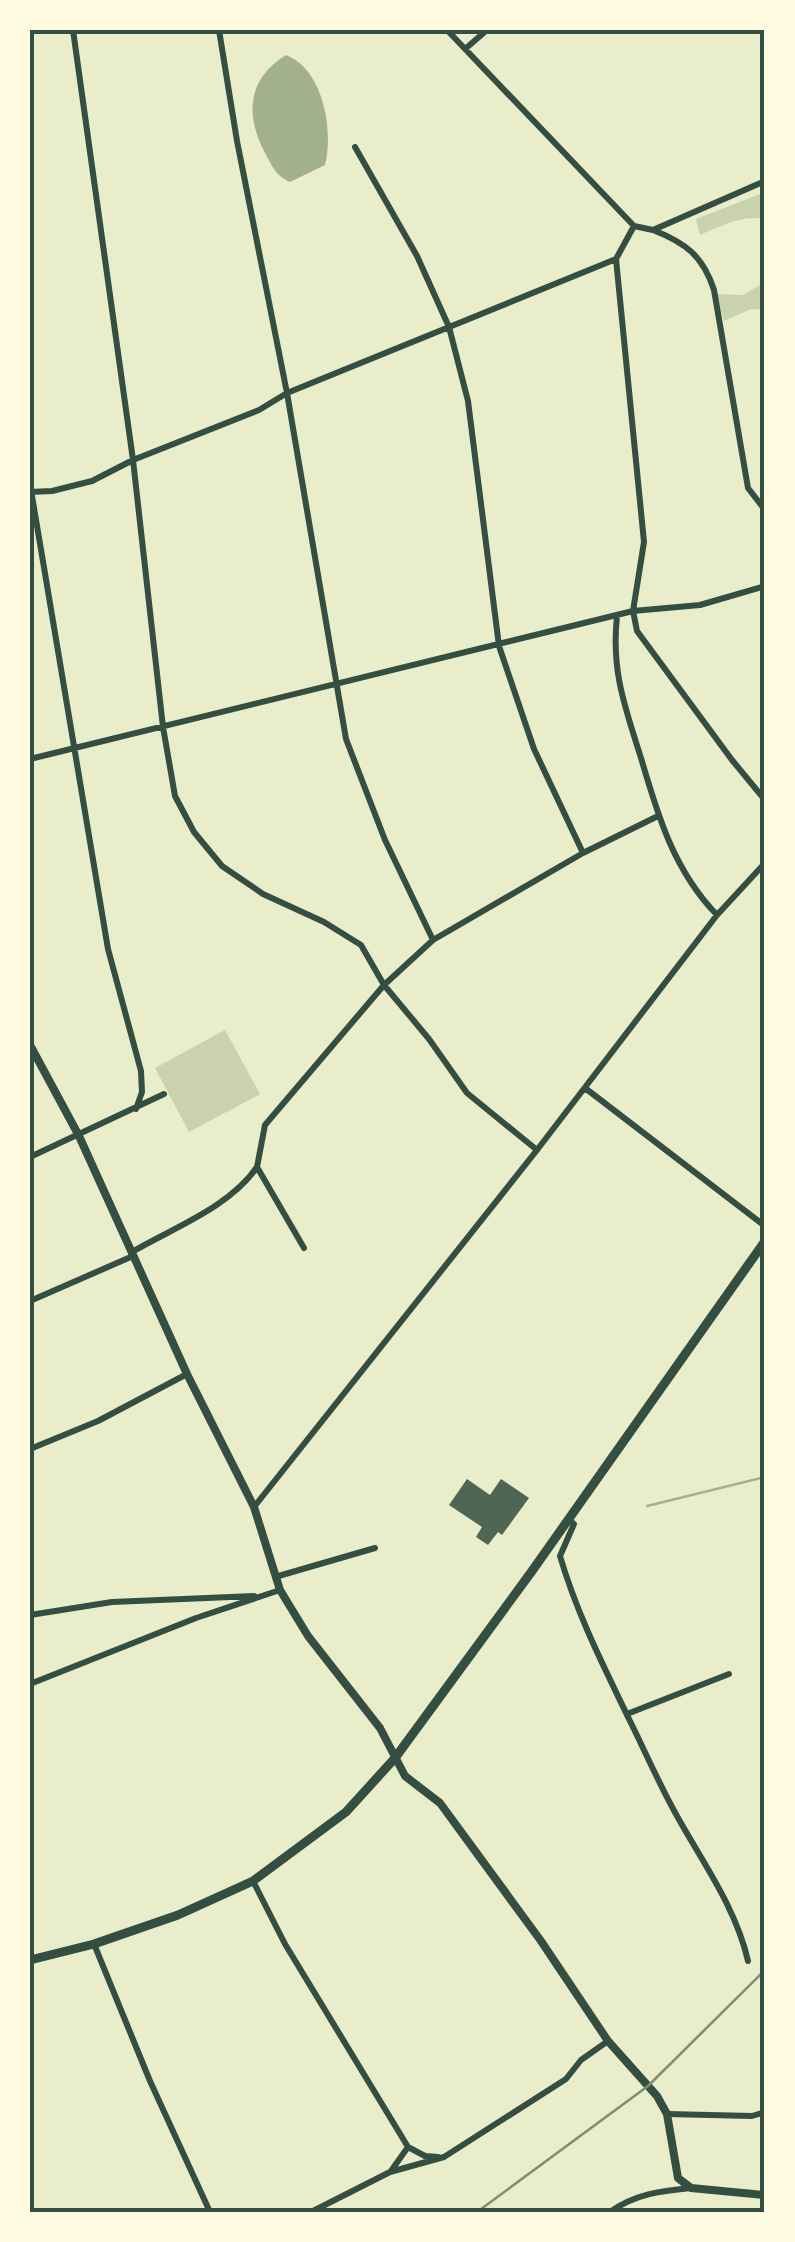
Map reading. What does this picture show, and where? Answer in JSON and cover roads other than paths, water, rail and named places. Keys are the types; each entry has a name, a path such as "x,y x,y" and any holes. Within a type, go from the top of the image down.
{"main road":[{"path":"30,1960 94,1944 178,1914 253,1881 346,1812 395,1758 765,1241"}],"street":[{"path":"72,30 133,460 163,727 175,796 194,832 222,866 263,894 324,922 360,945 384,986 430,1039 467,1093 538,1150"},
{"path":"219,30 346,738 385,840 433,940"},
{"path":"446,30 634,226 677,239 706,268 714,290 748,488 765,510"},
{"path":"465,49 486,30"},
{"path":"355,147 417,256 449,327 468,401 499,646 534,749 582,853"},
{"path":"653,230 765,181"},
{"path":"634,226 616,259 644,542 634,611 638,631 677,688 765,800"},
{"path":"136,1109 142,1092 140,1071 108,948 31,489 52,491 92,481 133,460 260,410 287,393 616,259"},
{"path":"30,760 634,611 700,604 765,586"},
{"path":"617,616 613,650 620,698 658,816 685,877 717,915"},
{"path":"30,1301 132,1254 249,1180 258,1168 265,1125 384,986 433,940 582,853 658,816"},
{"path":"254,1506 538,1150 717,915 765,863"},
{"path":"30,1045 78,1136 187,1374 254,1506 280,1590 308,1636 380,1728 406,1776 440,1803 608,2041 654,2092 666,2114 678,2178 690,2188"},
{"path":"585,1088 765,1226"},
{"path":"30,1157 164,1094"},
{"path":"258,1168 304,1248"},
{"path":"30,1449 98,1421 187,1374"},
{"path":"567,1518 574,1524 560,1556 570,1593 613,1691 730,1910 748,1961"},
{"path":"276,1577 375,1548"},
{"path":"30,1684 196,1618 280,1590"},
{"path":"30,1615 112,1602 265,1595"},
{"path":"627,1714 729,1674"},
{"path":"253,1881 283,1941 408,2147 424,2156 444,2158"},
{"path":"94,1944 150,2081 210,2212"},
{"path":"312,2212 390,2172 444,2158 566,2079 581,2060 608,2041"},
{"path":"666,2114 752,2116 765,2112"},
{"path":"390,2172 408,2147"},
{"path":"610,2212 645,2194 690,2188 765,2195"}],"waterway":[{"path":"647,1506 765,1477"}],"railway":[{"path":"477,2212 648,2086 765,1970"}]}
